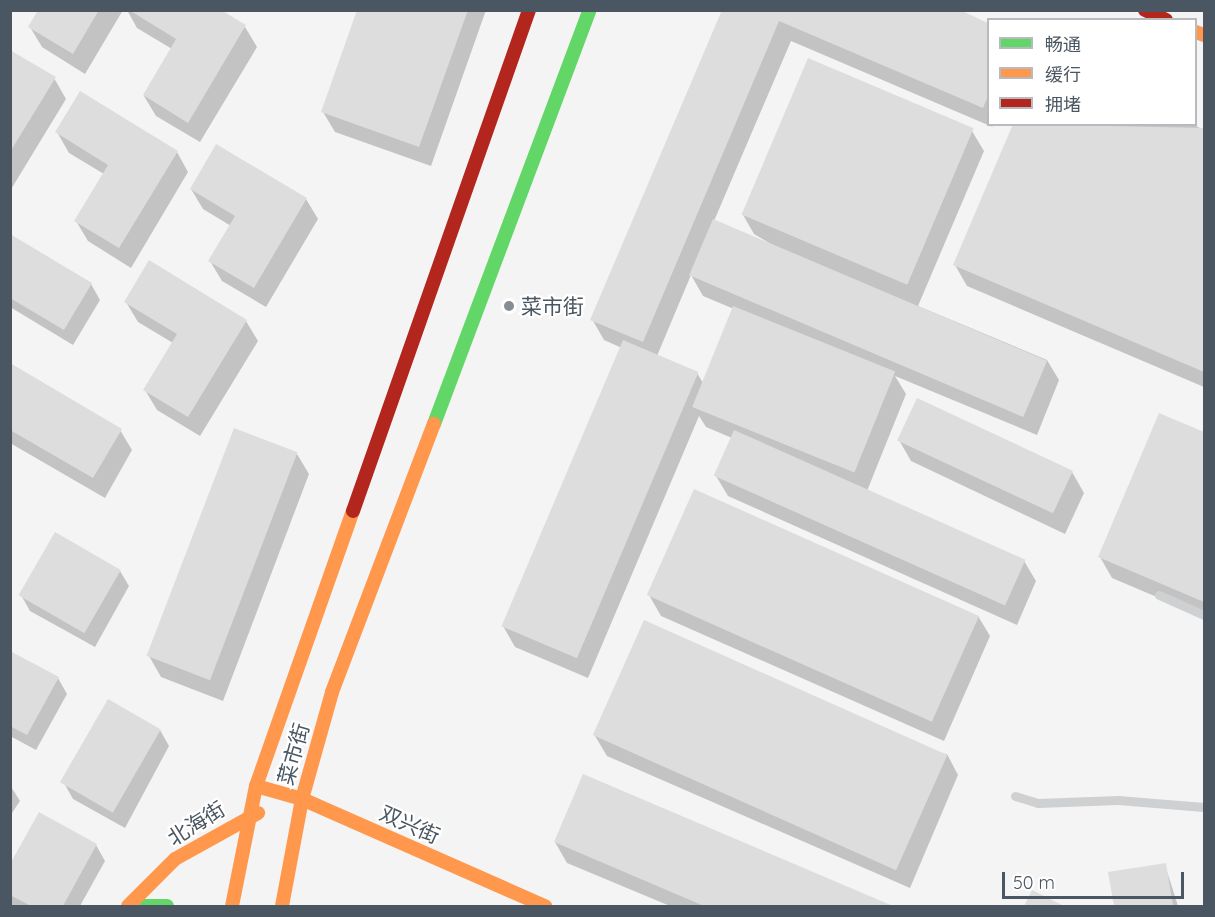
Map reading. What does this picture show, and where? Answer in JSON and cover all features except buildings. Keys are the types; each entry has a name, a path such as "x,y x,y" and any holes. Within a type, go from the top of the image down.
{"main road":[{"name":"菜市街","path":"232,906 247,817 256,786 529,10"},
{"name":"菜市街","path":"282,906 302,799 332,692 590,10"},
{"path":"1144,10 1162,18"},
{"name":"双兴街","path":"256,786 302,799 545,906"},
{"name":"北海街","path":"130,906 176,859 247,817 302,799"},
{"path":"130,906 167,906"}],"lane":[{"path":"1159,595 1204,615"},
{"path":"1015,796 1038,803 1118,800 1204,807"}],"traffic: fast":[{"path":"434,424 590,10"},
{"path":"131,906 167,906"}],"traffic: slow":[{"path":"1197,32 1204,35"},
{"path":"282,906 302,799 332,692 434,424"},
{"path":"232,906 256,786 353,511"},
{"path":"256,786 302,799 545,906"},
{"path":"128,906 175,859 258,813"}],"traffic: jam":[{"path":"353,511 529,10"},
{"path":"1145,10 1162,18"}],"place":[{"name":"菜市街","path":"509,306"}]}
